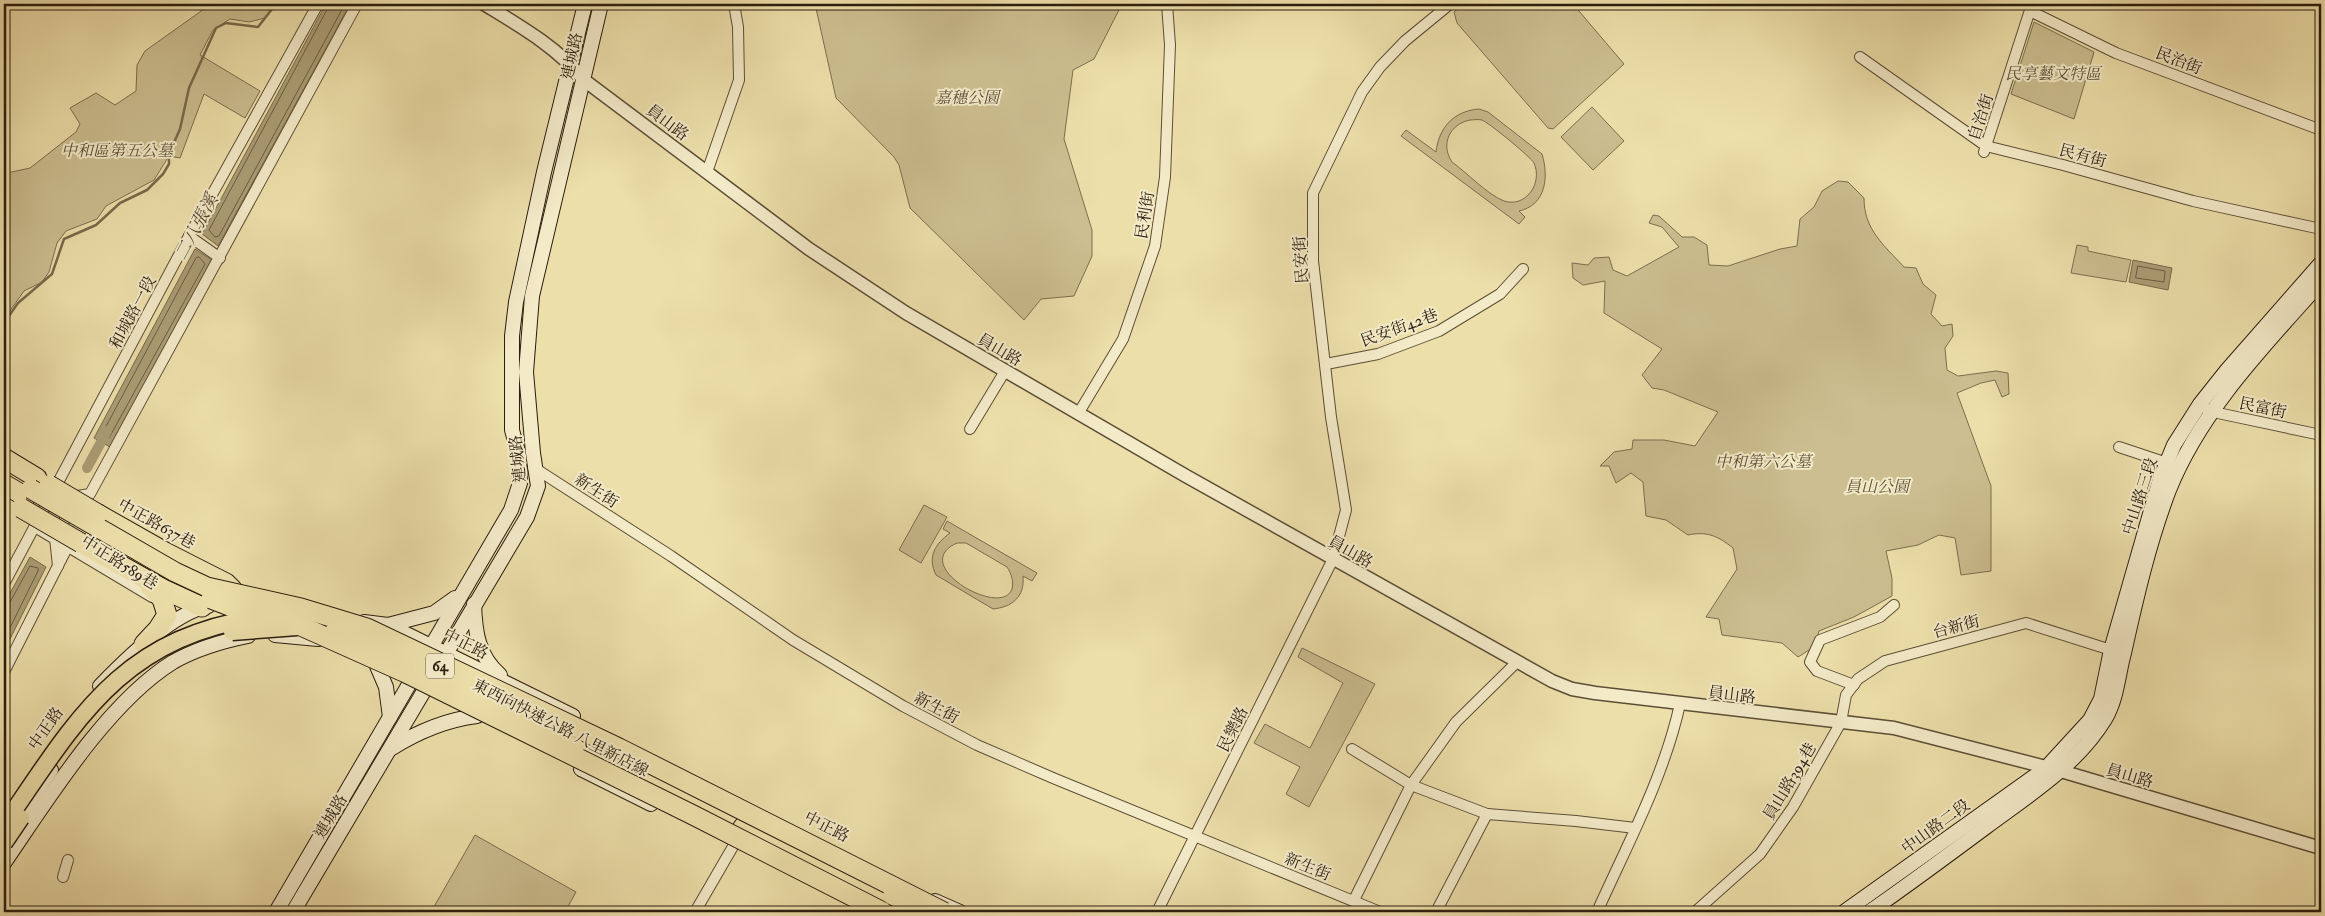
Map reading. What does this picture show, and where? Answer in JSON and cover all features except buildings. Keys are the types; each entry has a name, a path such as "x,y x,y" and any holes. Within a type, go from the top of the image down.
{"highway":[{"path":"4,458 165,552 229,586 232,594"},
{"path":"4,473 175,572 227,593 406,673 883,912"},
{"path":"4,484 128,559 168,580 250,614 357,635 403,655 739,835 910,911"},
{"path":"4,498 141,577 202,607"},
{"path":"141,577 160,596 167,614 149,641"},
{"name":"東西向快速公路 八里新店線","path":"4,825 78,719 127,669 181,638 205,629 247,619 281,614 310,617 373,636 416,654 650,772 910,911"},
{"path":"291,622 367,628 619,748 944,912"},
{"name":"東西向快速公路 八里新店線","path":"4,841 83,728 122,687 147,669 191,644 234,631 295,627 341,635 376,646 910,911"}],"main road":[{"name":"連城路","path":"276,912 494,539 519,492 521,478 519,456 512,430 512,336 516,302 570,62 585,4"},
{"name":"連城路","path":"293,912 527,517 538,486 538,471 533,453 526,372 529,314 557,182 584,80 601,4"},
{"name":"中山路三段","path":"2046,768 2090,720 2100,699 2111,650 2160,479 2174,446 2200,404 2227,370 2321,263"},
{"name":"中山路三段","path":"2061,771 2106,718 2113,701 2139,592 2169,489 2196,438 2253,359 2321,282"},
{"path":"388,625 434,613 448,605 465,586"},
{"path":"232,594 291,622 306,636 390,661 412,677"},
{"name":"中正路","path":"4,841 75,733 102,701 136,670 176,648 227,630 232,594"},
{"name":"中正路","path":"4,817 77,712 149,641 188,613 232,594 265,595 346,618 388,625 428,650 443,657 478,668 960,912"},
{"path":"474,604 475,633 482,653 490,667 512,685"},
{"path":"174,662 217,643 255,635 291,622"},
{"path":"4,863 61,782 113,715 151,678 206,636"},
{"path":"136,670 149,641"},
{"path":"344,646 377,666 412,677 427,684 477,716 612,786 739,835 870,912"},
{"path":"377,666 386,687 390,717"},
{"path":"389,750 425,729 457,719 477,716"},
{"name":"中山路二段","path":"1844,912 2046,768"},
{"name":"中山路二段","path":"1869,912 2061,771"}],"street":[{"name":"和城路一段","path":"4,584 189,236 318,4"},
{"path":"58,566 55,538 77,496 90,494 358,4"},
{"name":"員山路","path":"484,4 526,30 570,62 584,80 809,249 867,288 1078,414 1552,681 1572,689 1680,704 1894,728 2061,771 2321,848"},
{"path":"707,172 740,80 738,26 734,4"},
{"name":"民利街","path":"1078,414 1123,339 1155,246 1165,168 1170,45 1167,4"},
{"name":"民安街","path":"1333,559 1346,510 1331,418 1313,261 1313,194 1362,92 1380,67 1405,41 1450,4"},
{"name":"民治街","path":"2031,7 2116,53 2321,130"},
{"name":"自治街","path":"1985,149 2031,7"},
{"name":"民有街","path":"1860,57 1985,149 2063,165 2192,201 2321,229"},
{"path":"189,236 220,258"},
{"name":"民安街42巷","path":"1326,364 1378,354 1439,331 1500,294 1523,269"},
{"path":"970,429 1005,372"},
{"name":"民富街","path":"2200,404 2213,412 2321,435"},
{"path":"2120,446 2167,463"},
{"name":"中正路637巷","path":"4,451 232,594"},
{"name":"新生街","path":"519,456 538,471 584,498 793,640 896,702 1018,763 1380,912"},
{"name":"中正路589巷","path":"35,527 151,596 157,603 158,619 149,641"},
{"path":"4,672 68,546"},
{"name":"民樂路","path":"1157,912 1333,559"},
{"path":"1854,685 1817,671 1810,662 1812,654 1820,640 1880,618 1894,605"},
{"name":"台新街","path":"1841,722 1846,695 1858,679 1885,661 2026,623 2111,650"},
{"path":"1354,900 1411,785 1456,722 1517,662"},
{"path":"1597,912 1669,748 1680,704"},
{"name":"員山路394巷","path":"1695,912 1760,854 1793,807 1841,722"},
{"path":"1352,749 1411,785 1487,814 1635,828"},
{"path":"1436,912 1487,814"},
{"path":"695,912 739,835"},
{"path":"63,877 68,860"}],"green space":[{"name":"中和區第五公墓","path":"211,4 275,4 265,18 249,22 230,19 213,30 200,55 260,91 245,118 204,94 180,158 169,156 154,180 106,206 97,219 66,231 57,243 49,272 42,282 24,291 4,319 4,170 7,173 30,168 76,132 80,124 70,108 96,93 115,105 136,91 137,65 145,51"},
{"name":"嘉穗公園","path":"815,4 1122,4 1094,59 1073,70 1064,139 1092,230 1092,256 1074,296 1041,299 1024,320 910,208 899,165 894,157 836,98"},
{"path":"1464,4 1573,4 1624,64 1553,129 1548,128 1457,23 1454,12"},
{"name":"民享藝文特區","path":"2034,22 2094,52 2074,119 2011,94"},
{"path":"1592,107 1624,141 1593,170 1561,137"},
{"path":"1479,109 1488,112 1542,154 1545,172 1543,189 1535,203 1519,211 1525,217 1519,224 1401,136 1406,130 1436,152 1440,135 1444,128 1455,117 1470,110","holes":["1471,120 1486,122 1534,163 1536,178 1531,192 1526,197 1519,201 1504,201 1484,189 1452,162 1447,148 1449,136 1457,126"]},
{"path":"1838,181 1848,182 1864,198 1867,219 1871,228 1904,267 1916,268 1923,284 1936,295 1931,314 1942,326 1952,324 1953,336 1945,348 1947,370 1958,376 1996,371 2008,373 2009,394 2002,397 1995,380 1981,383 1957,393 1991,486 1991,571 1961,575 1955,538 1939,535 1918,545 1886,551 1892,578 1892,596 1854,617 1819,631 1814,647 1798,657 1782,643 1722,635 1719,619 1706,617 1737,569 1733,548 1722,540 1707,534 1688,535 1666,520 1646,516 1643,482 1631,473 1616,483 1609,466 1600,466 1614,452 1632,449 1633,440 1664,440 1695,446 1718,412 1664,390 1652,388 1642,375 1662,349 1604,313 1605,281 1583,285 1573,278 1572,263 1588,265 1594,258 1609,257 1613,270 1627,276 1679,247 1662,227 1649,223 1653,215 1659,216 1682,237 1694,237 1707,245 1709,265 1728,266 1780,249 1797,246 1800,219 1814,207 1822,191"},
{"path":"2077,245 2088,247 2088,251 2131,260 2126,282 2071,273"},
{"path":"924,505 947,517 921,563 899,550"},
{"path":"947,521 1037,573 1032,581 1023,576 1022,590 1016,600 1006,606 993,609 936,575 932,562 934,551 950,533 943,529","holes":["957,543 966,543 1007,567 1012,577 1013,586 1005,597 992,598 977,593 962,586 950,575 943,564 945,553"]},
{"path":"1302,648 1375,684 1309,807 1286,794 1300,767 1254,743 1265,724 1310,748 1343,683 1298,657"},
{"path":"475,835 576,892 565,912 431,912"}],"water":[{"path":"326,4 350,4 218,246 202,234"},
{"path":"195,249 212,260 110,447 94,438"},
{"path":"2133,260 2172,268 2168,290 2129,282"},
{"path":"30,557 46,567 4,651 4,604"}],"waterway":[{"path":"4,323 18,303 52,274 64,239 96,225 120,203 147,190 163,174 169,164 169,154 180,129 189,88 216,28 226,23 258,27 276,4"},
{"name":"二八張溪","path":"87,468 107,431"}],"park label":[{"name":"中和第六公墓","path":"1763,461"},
{"name":"員山公園","path":"1877,486"}]}
